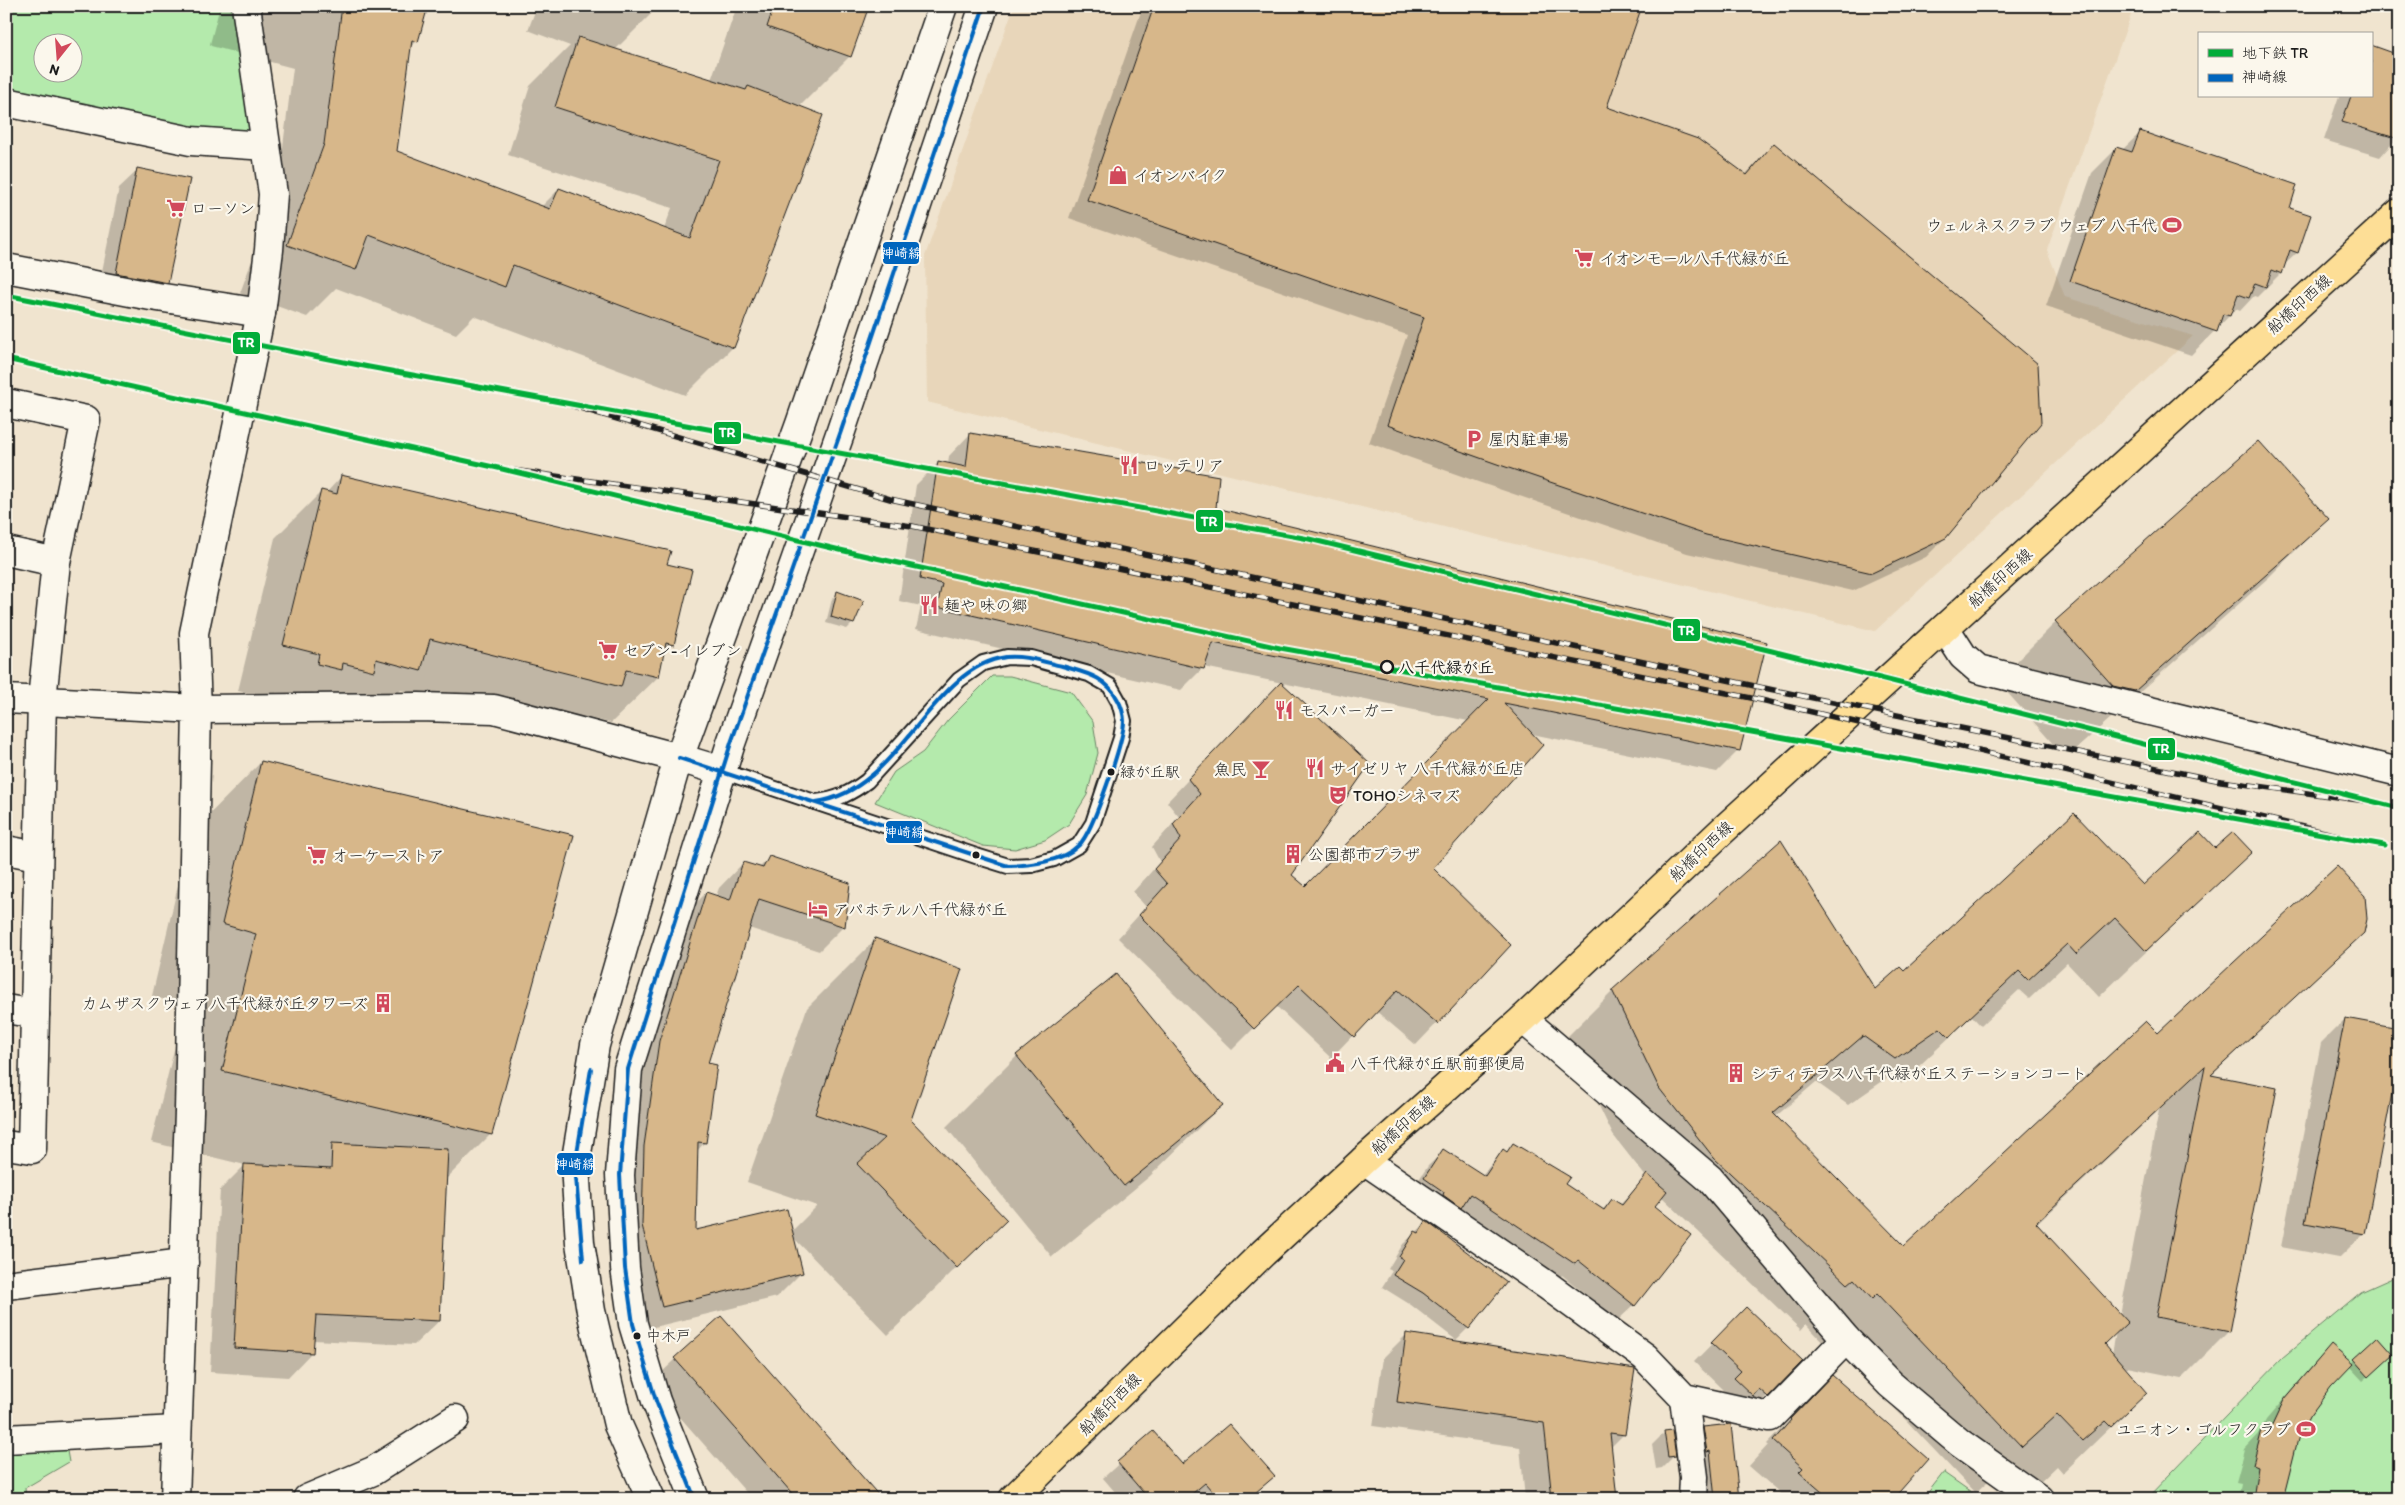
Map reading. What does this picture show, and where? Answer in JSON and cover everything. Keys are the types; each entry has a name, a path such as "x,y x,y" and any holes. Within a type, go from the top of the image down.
{"main road":[{"name":"船橋印西線","path":"1014,1499 1231,1283 1364,1160 1523,1019 1722,831 2399,214"}],"street":[{"path":"175,1499 189,1112 197,709 194,633 261,313 269,250 273,194 246,6"},
{"path":"651,1499 618,1425 591,1311 580,1243 574,1165 595,1044 679,758 800,424 943,6"},
{"path":"695,1499 656,1400 633,1324 625,1268 620,1175 628,1069 722,771 841,431 984,6"},
{"path":"6,102 191,141 266,146"},
{"path":"6,268 151,296 261,313"},
{"path":"6,403 86,420 56,562 42,700 32,1149 6,1144"},
{"path":"6,551 56,562"},
{"path":"1945,628 1963,656 1978,669 2399,772"},
{"path":"6,699 197,709 419,707 494,709 722,771"},
{"path":"6,850 38,856"},
{"path":"6,1009 35,1014"},
{"path":"1523,1019 1710,1179 1846,1339 1890,1384 1960,1443 2040,1499"},
{"path":"1364,1160 1548,1286 1645,1357 1684,1398 1770,1417 1846,1339"},
{"path":"6,1285 184,1264"},
{"path":"1684,1398 1694,1477 1693,1499"},
{"path":"307,1499 372,1471 455,1419"},
{"path":"6,1439 176,1430"}],"lane":[{"path":"722,771 1008,866 1031,865 1054,859 1079,845 1093,823 1121,738 1124,721 1119,702 1110,686 1089,674 1040,660 1007,657 983,664 959,680 867,781 853,792 832,800 816,802"}],"shaded area":[{"name":"イオンモール八千代緑が丘","path":"1014,6 2134,6 2047,250 2065,297 2193,336 1875,631 927,402 925,256"}],"green space":[{"path":"6,6 246,6 266,146 6,96"},
{"path":"992,676 1010,676 1071,692 1093,722 1098,753 1087,795 1069,824 1045,840 1015,849 983,846 875,802 894,772 923,752 948,720"},
{"name":"ユニオン・ゴルフクラブ","path":"2399,1275 2399,1499 2146,1499 2282,1358 2361,1292"},
{"path":"65,1440 69,1462 25,1488 26,1499 6,1499 6,1443"},
{"path":"1944,1473 1981,1499 1923,1499"}],"building":[{"path":"342,6 428,6 418,42 412,40 397,151 550,209 559,188 690,238 719,160 555,107 578,37 746,90 748,86 823,115 734,348 513,265 505,287 369,235 356,270 287,245 324,144"},
{"path":"774,6 869,6 851,57 767,27"},
{"name":"イオンモール八千代緑が丘","path":"1154,6 1642,6 1607,107 1698,139 1747,175 1774,143 2038,364 2041,423 1946,538 1872,573 1706,535 1387,425 1424,317 1087,200"},
{"path":"2372,45 2399,55 2399,139 2342,122 2350,98 2372,98"},
{"path":"2140,131 2297,185 2290,208 2311,215 2298,253 2290,250 2282,274 2272,270 2266,287 2255,283 2249,298 2238,294 2230,316 2223,314 2217,332 2070,281 2116,147 2132,152"},
{"path":"137,168 190,179 168,283 116,273"},
{"path":"970,433 1219,476 1216,508 1767,642 1740,751 1504,703 1543,745 1433,868 1511,945 1438,1024 1398,990 1354,1037 1299,985 1254,1029 1139,915 1167,884 1154,869 1181,839 1173,824 1200,794 1188,779 1281,682 1370,764 1292,875 1305,886 1489,699 1213,643 1204,669 937,607 942,584 920,579 938,461 966,467"},
{"path":"2258,441 2329,519 2135,691 2113,686 2055,621"},
{"path":"341,475 671,551 667,564 692,570 674,645 666,643 659,677 626,670 621,687 430,639 421,671 376,659 374,671 343,663 342,670 317,664 319,654 283,645 321,490 337,494"},
{"path":"837,591 864,601 854,624 831,617"},
{"name":"カムザスクウェア八千代緑が丘タワーズ","path":"261,761 574,835 492,1135 222,1071 256,934 222,924"},
{"path":"2074,813 2143,885 2200,832 2215,848 2233,832 2252,852 2146,951 2115,918 2076,954 2067,944 2028,980 2019,971 1949,1037 1940,1028 1895,1059 1863,1036 1773,1113 1904,1246 2146,1021 2158,1033 2337,866 2365,896 2367,919 2364,933 2211,1075 2277,1088 2230,1332 2156,1317 2205,1066 2036,1223 2128,1322 2105,1344 2147,1393 2111,1427 2105,1421 2082,1441 2057,1415 2022,1447 1877,1294 1872,1299 1854,1279 1848,1284 1714,1158 1659,1088 1612,990 1781,840 1875,989 1900,967 1904,971"},
{"path":"769,856 850,883 845,927 759,899 708,1063 717,1065 706,1143 698,1142 696,1230 787,1209 803,1273 662,1307 642,1225 644,1146 659,1041 706,892 730,900 743,862 763,868"},
{"path":"875,938 962,969 911,1120 1007,1220 957,1268 857,1164 885,1138 815,1114"},
{"path":"1116,974 1223,1105 1124,1186 1016,1055"},
{"path":"2345,1018 2399,1028 2399,1057 2365,1234 2305,1223"},
{"path":"332,1143 448,1149 440,1321 316,1315 313,1353 234,1348 244,1164 331,1169"},
{"path":"1513,1143 1570,1177 1565,1184 1604,1210 1612,1199 1622,1205 1647,1174 1667,1191 1655,1206 1691,1235 1635,1306 1578,1260 1575,1264 1470,1194 1461,1208 1443,1195 1444,1192 1424,1178 1443,1149 1485,1176 1503,1149 1507,1152"},
{"path":"1426,1221 1507,1282 1469,1329 1423,1293 1393,1275 1403,1259 1399,1257 1415,1231 1419,1233"},
{"path":"1746,1307 1803,1361 1768,1397 1759,1389 1753,1396 1734,1378 1741,1371 1711,1343"},
{"path":"721,1316 882,1499 797,1499 674,1358"},
{"path":"1406,1333 1635,1369 1625,1435 1610,1433 1617,1499 1552,1499 1544,1423 1397,1402"},
{"path":"2377,1337 2393,1355 2369,1377 2353,1359"},
{"path":"2331,1345 2353,1364 2331,1387 2309,1417 2298,1439 2283,1499 2253,1499 2258,1466 2253,1464 2262,1430 2269,1432 2284,1400"},
{"path":"1832,1375 1928,1459 1893,1499 1830,1499 1799,1472 1803,1468 1773,1441 1790,1419"},
{"path":"1229,1424 1275,1476 1248,1499 1219,1499 1205,1483 1186,1499 1149,1499 1117,1462 1153,1431 1182,1464"},
{"path":"1731,1424 1739,1499 1715,1499 1710,1451 1707,1452 1703,1427"},
{"path":"1672,1430 1676,1456 1668,1457 1664,1431"}],"railway":[{"path":"556,401 890,499 1764,688 2221,781 2373,802"},
{"path":"498,468 912,526 1761,700 2376,844"}],"metro line":[{"name":"TR","path":"6,295 369,367 1309,539 1772,651 2399,808"},
{"name":"TR","path":"6,359 498,468 840,550 1280,648 2384,845"}],"transit line":[{"name":"神崎線","path":"695,1499 656,1401 633,1324 625,1268 620,1175 628,1069 731,743 841,431 984,6"},
{"name":"神崎線","path":"679,758 1008,866 1026,865 1046,862 1064,855 1072,851 1085,837 1107,785 1119,747 1124,721 1122,710 1113,692 1094,677 1034,659 1006,657 979,666 956,683 871,776 845,793 816,802"},
{"name":"神崎線","path":"583,1260 575,1165 591,1069"}],"place":[{"name":"イオンバイク","path":"1118,175"},
{"name":"ローソン","path":"176,208"},
{"name":"ウェルネスクラブ ウェブ 八千代","path":"2172,225"},
{"name":"イオンモール八千代緑が丘","path":"1584,258"},
{"name":"屋内駐車場","path":"1474,439"},
{"name":"ロッテリア","path":"1129,465"},
{"name":"麺や 味の郷","path":"929,605"},
{"name":"セブン-イレブン","path":"608,650"},
{"name":"八千代緑が丘","path":"1387,667"},
{"name":"モスバーガー","path":"1284,710"},
{"name":"サイゼリヤ 八千代緑が丘店","path":"1315,768"},
{"name":"魚民","path":"1261,769"},
{"name":"緑が丘駅","path":"1111,772"},
{"name":"TOHOシネマズ","path":"1338,795"},
{"name":"公園都市プラザ","path":"1293,854"},
{"name":"オーケーストア","path":"317,855"},
{"name":"アパホテル八千代緑が丘","path":"818,909"},
{"name":"カムザスクウェア八千代緑が丘タワーズ","path":"383,1003"},
{"name":"八千代緑が丘駅前郵便局","path":"1335,1063"},
{"name":"シティテラス八千代緑が丘ステーションコート","path":"1736,1073"},
{"name":"中木戸","path":"637,1336"},
{"name":"ユニオン・ゴルフクラブ","path":"2306,1429"}]}
